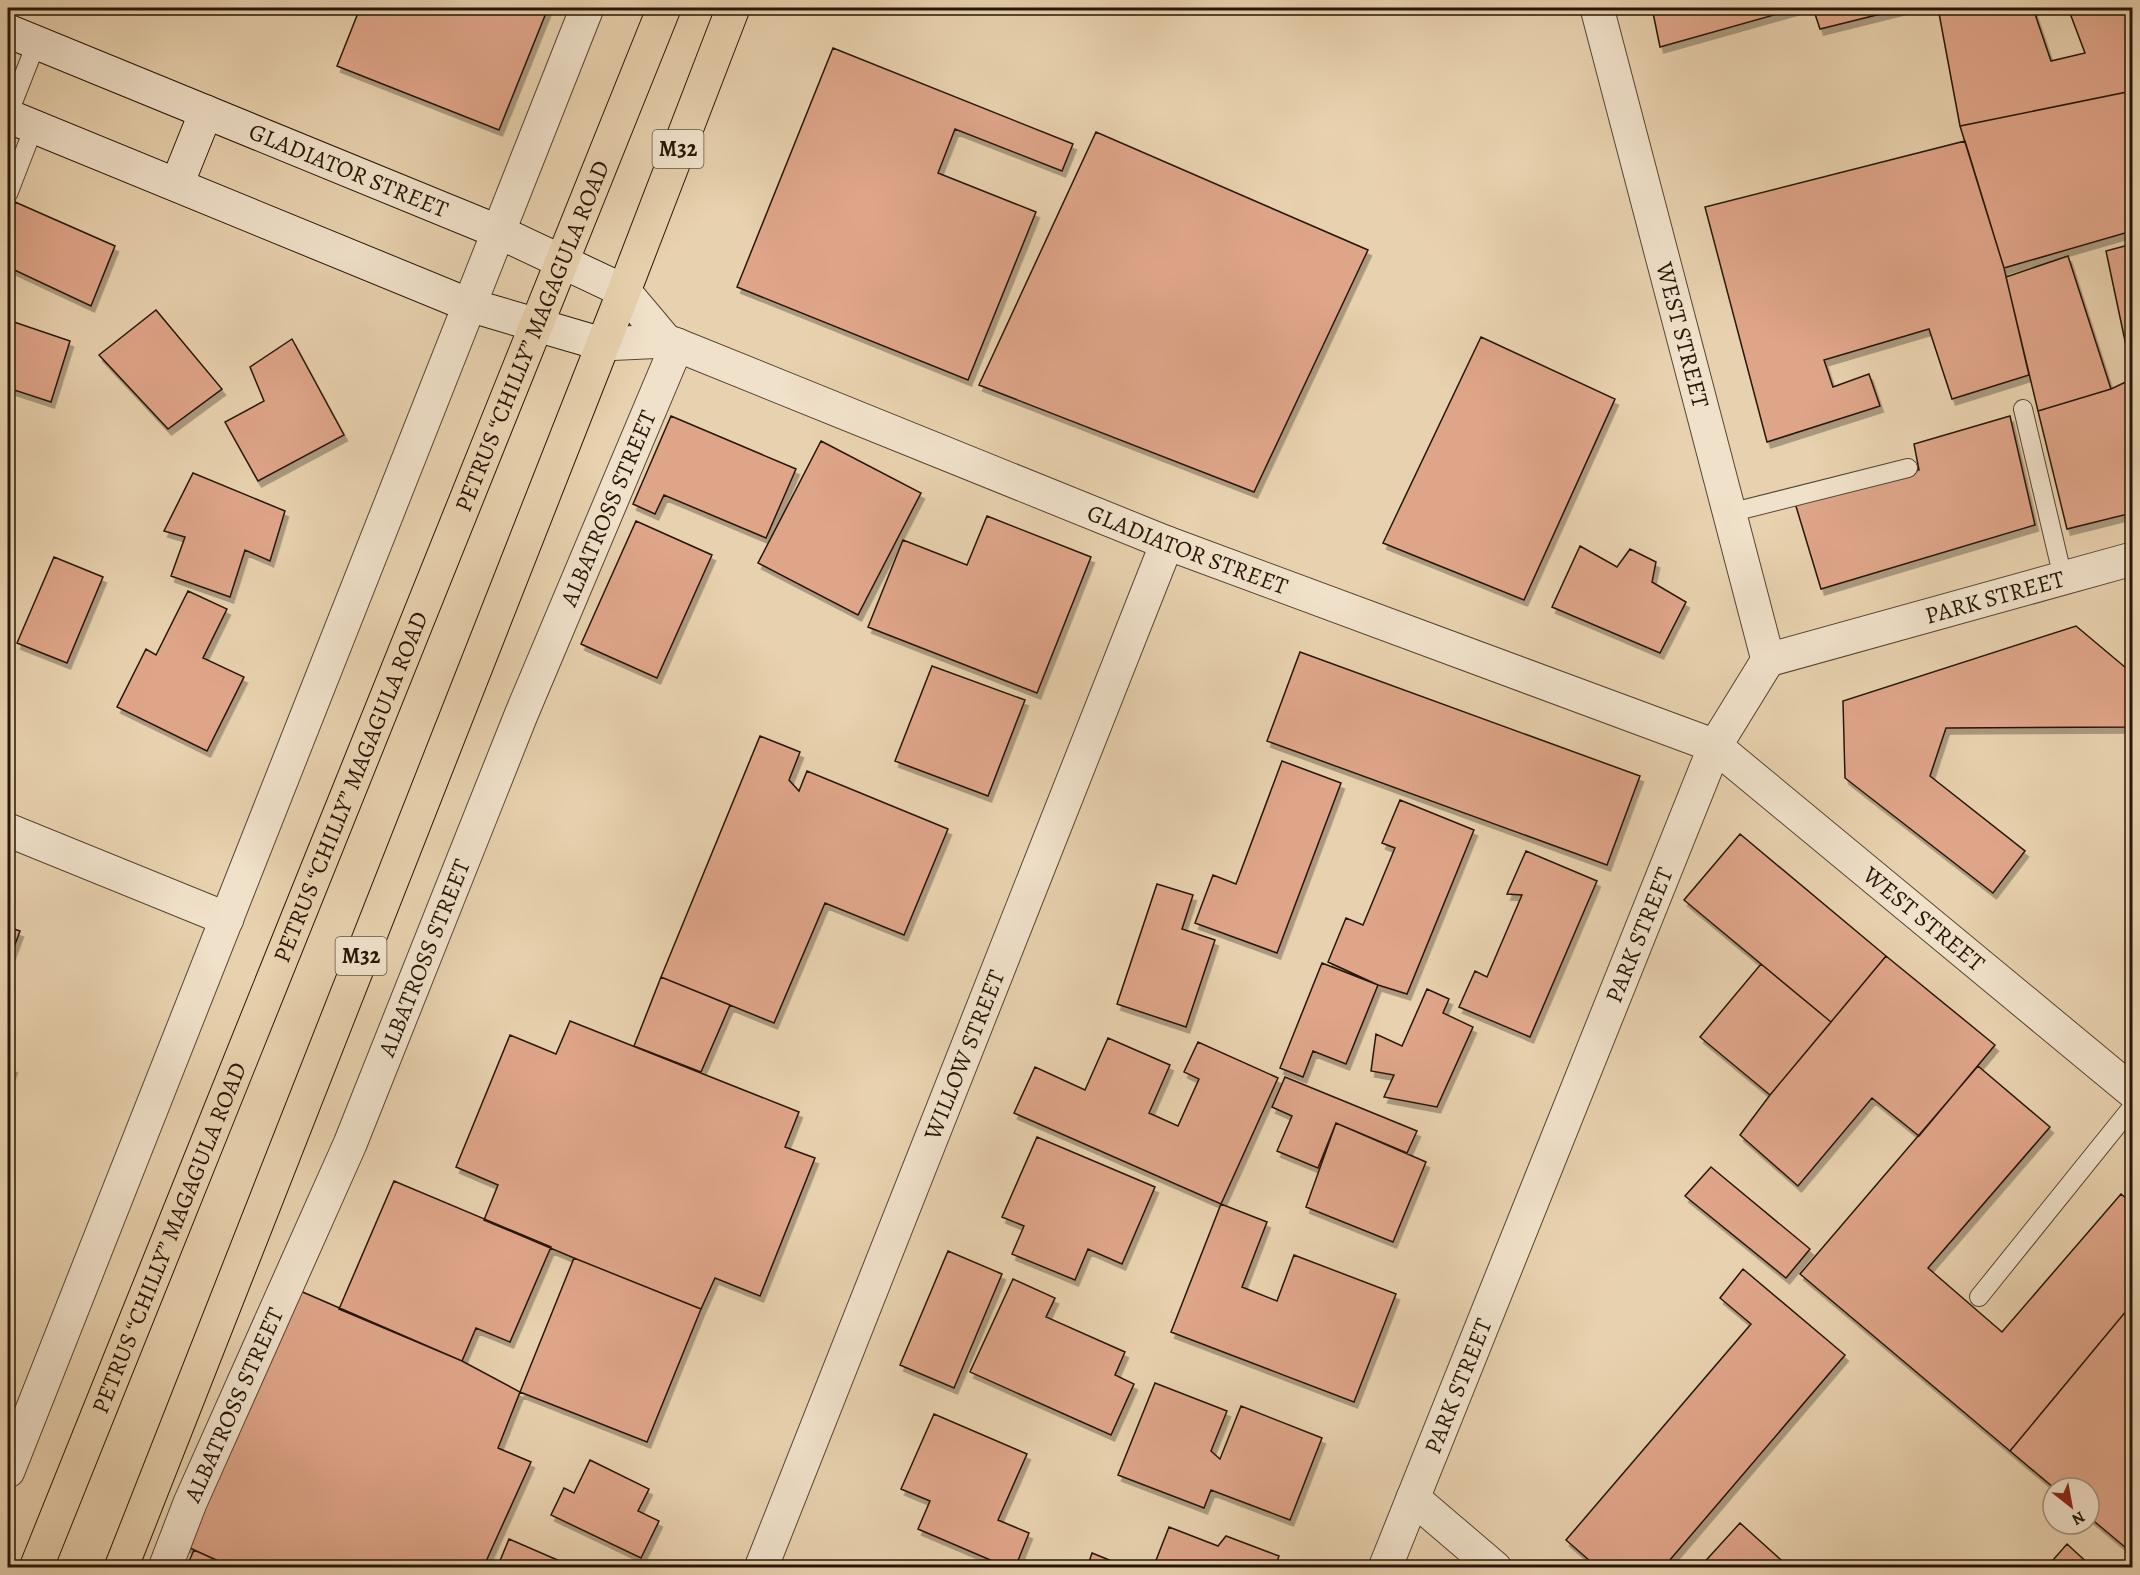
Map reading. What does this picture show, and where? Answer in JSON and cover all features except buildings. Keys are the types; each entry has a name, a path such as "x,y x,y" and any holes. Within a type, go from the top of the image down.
{"main road":[{"name":"PETRUS “CHILLY” MAGAGULA ROAD","path":"36,1568 664,8"},
{"name":"M32","path":"121,1568 624,291 733,8"}],"street":[{"path":"8,1471 587,8"},
{"name":"WEST STREET","path":"1597,8 1768,660"},
{"name":"GLADIATOR STREET","path":"22,38 499,232 624,291 671,343"},
{"path":"177,184 206,112"},
{"name":"GLADIATOR STREET","path":"16,119 469,305 602,344 671,343 1167,543 1715,746"},
{"name":"ALBATROSS STREET","path":"165,1568 190,1503 350,1144 671,343"},
{"name":"WILLOW STREET","path":"761,1568 1167,543"},
{"name":"PARK STREET","path":"1385,1568 1715,746 1768,660 2133,559"},
{"name":"WEST STREET","path":"1715,746 2133,1091"},
{"path":"8,830 227,919"},
{"path":"1413,1498 1495,1568"}],"lane":[{"path":"8,194 22,38"},
{"path":"2023,409 2063,578"},
{"path":"1729,513 1908,468"},
{"path":"1979,1298 2133,1107"}]}
